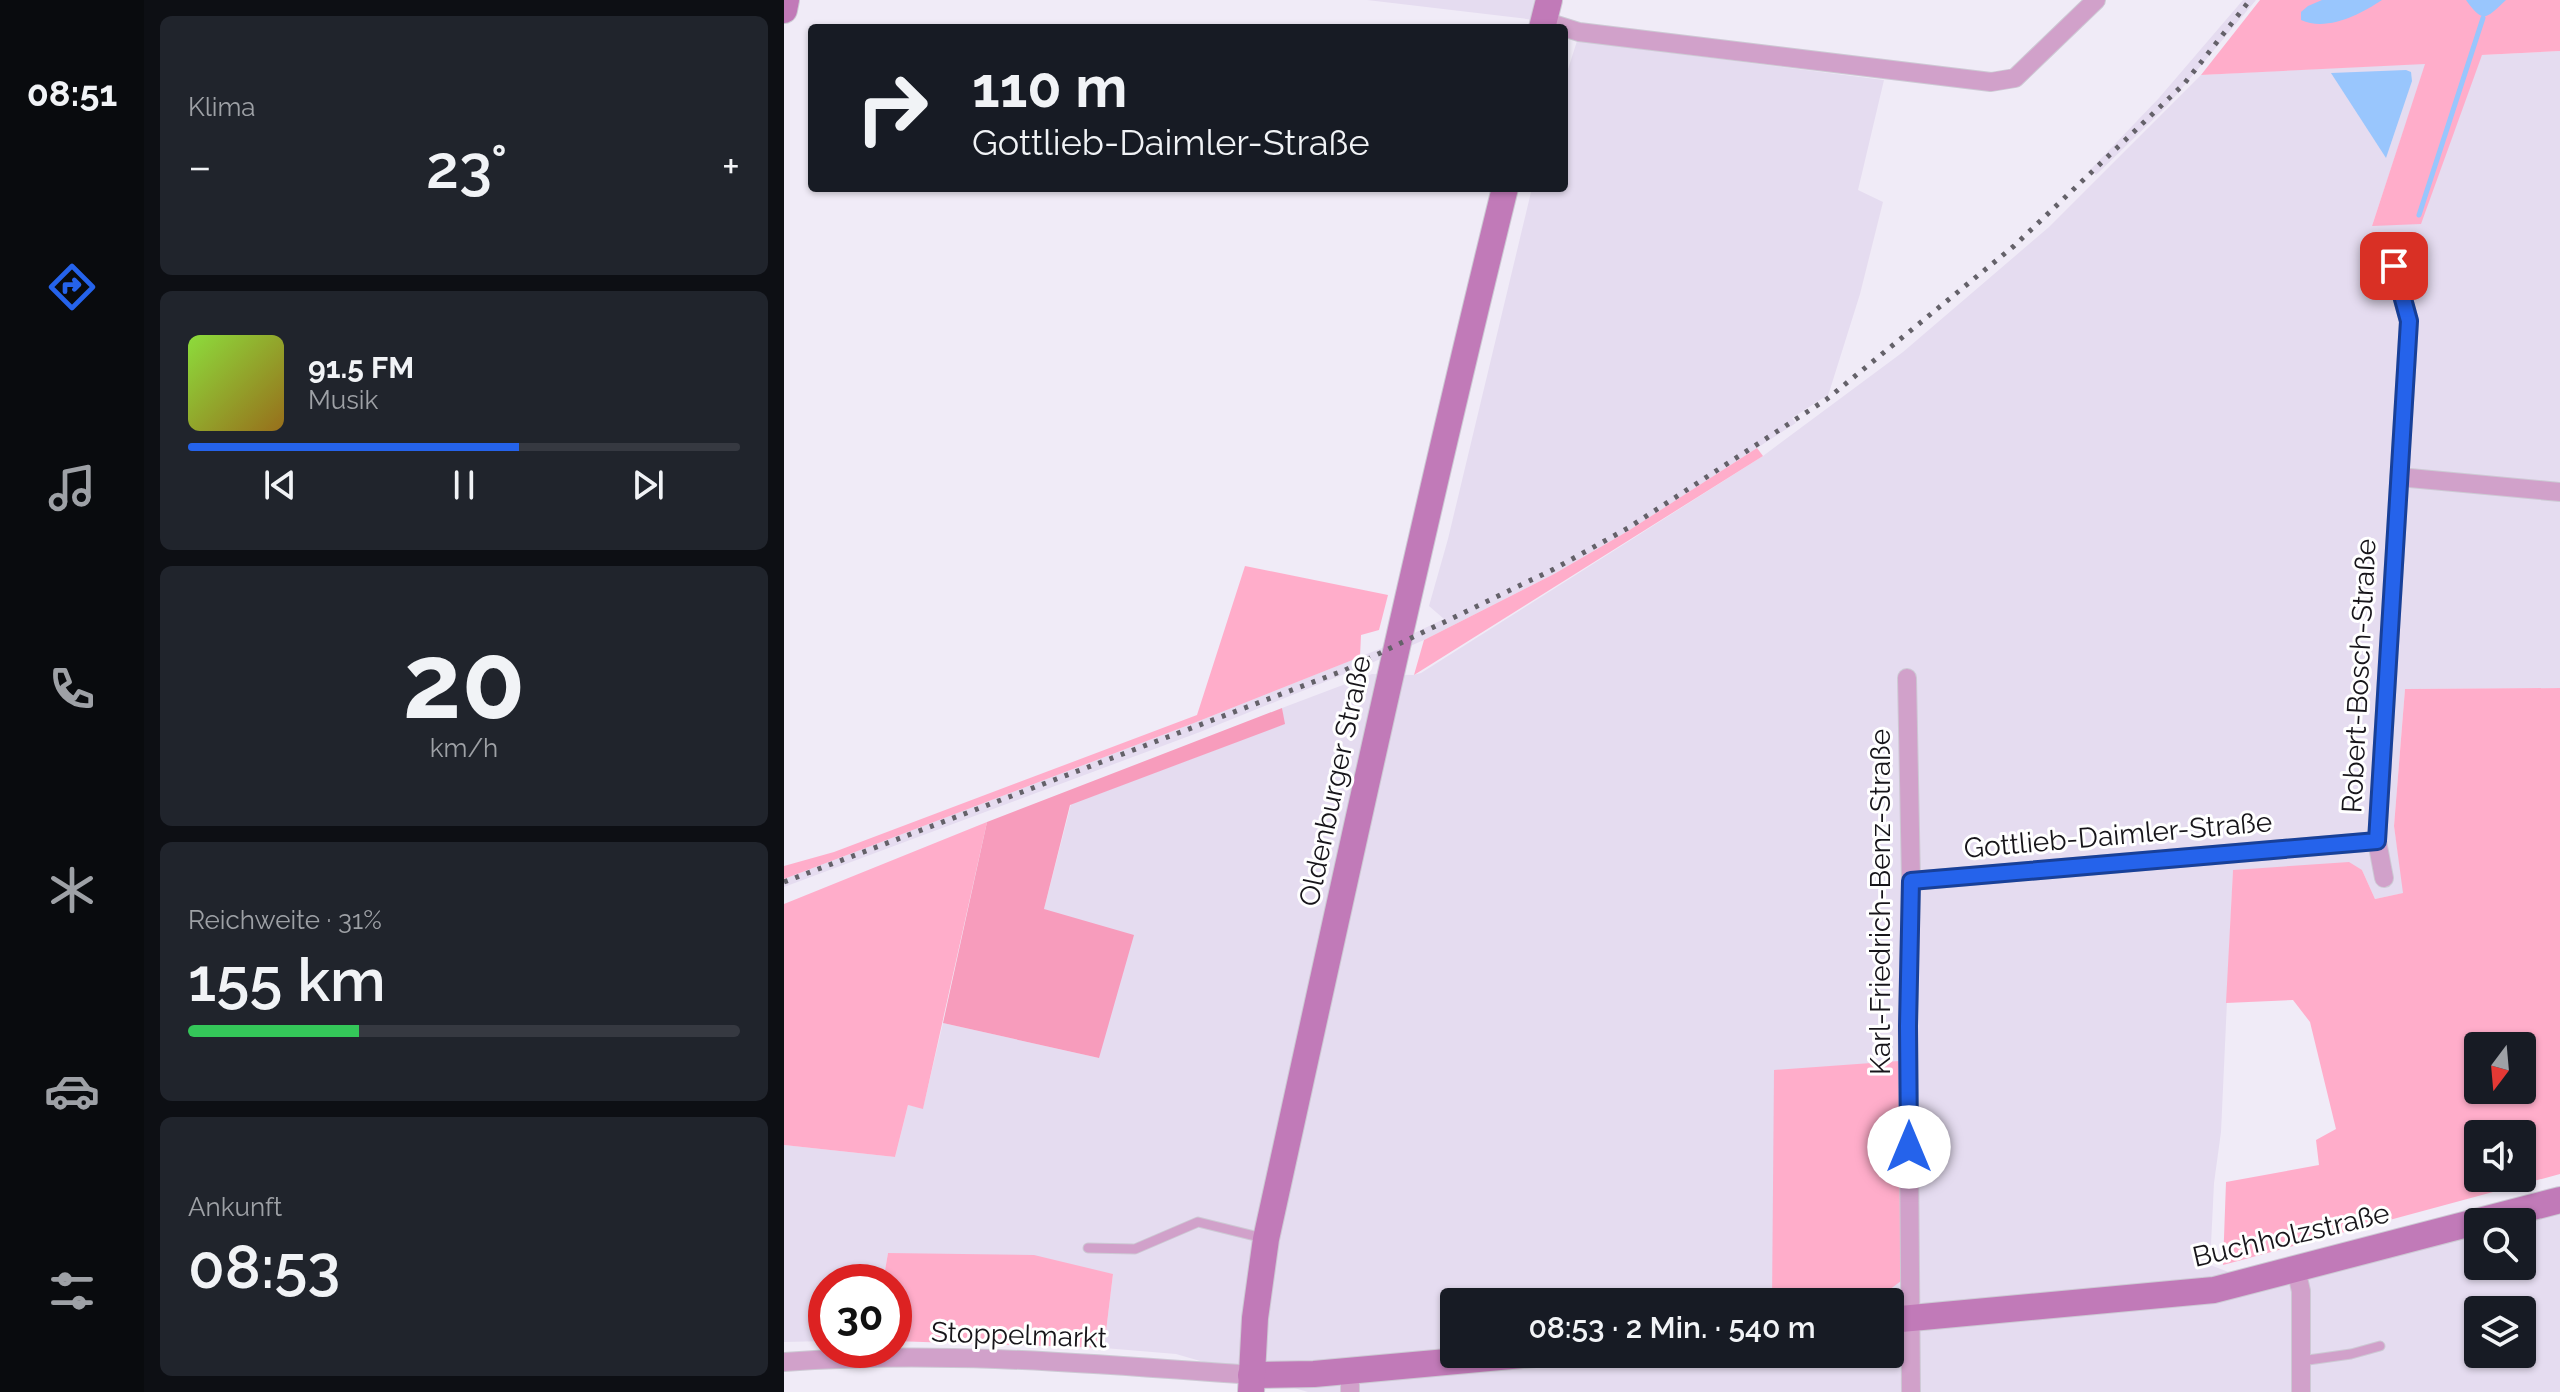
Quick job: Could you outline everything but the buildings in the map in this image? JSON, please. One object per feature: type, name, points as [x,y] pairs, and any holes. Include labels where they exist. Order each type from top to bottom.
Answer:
[{"type":"main road","points":[[784,10],[786,0]]},
{"type":"main road","name":"Oldenburger Straße","points":[[1251,1383],[1255,1318],[1266,1239],[1397,645],[1504,192]]},
{"type":"main road","name":"Buchholzstraße","points":[[1904,1319],[2214,1290],[2560,1200]]},
{"type":"main road","points":[[1251,1383],[1350,1382],[1442,1368]]},
{"type":"street","points":[[1568,27],[1579,32],[1991,82],[2015,78],[2096,0]]},
{"type":"street","name":"Robert-Bosch-Straße","points":[[2384,878],[2377,841],[2409,321],[2394,266]]},
{"type":"street","points":[[2399,477],[2560,492]]},
{"type":"street","name":"Karl-Friedrich-Benz-Straße","points":[[1901,1288],[1911,881],[1907,678]]},
{"type":"street","name":"Gottlieb-Daimler-Straße","points":[[1911,881],[2377,841]]},
{"type":"street","points":[[2296,1269],[2301,1291],[2301,1392]]},
{"type":"street","name":"Karl-Friedrich-Benz-Straße","points":[[1904,1346],[1911,1392]]},
{"type":"street","name":"Stoppelmarkt","points":[[784,1362],[990,1360],[1251,1383]]},
{"type":"lane","points":[[1088,1248],[1135,1249],[1198,1222],[1266,1239]]},
{"type":"lane","points":[[2301,1361],[2351,1354],[2380,1346]]},
{"type":"shaded area","points":[[1367,0],[1549,0],[1544,21]]},
{"type":"shaded area","points":[[2243,0],[2256,0],[2167,106],[2096,175],[2091,169],[2159,98]]},
{"type":"shaded area","points":[[2260,0],[2560,0],[2560,51],[2482,55],[2421,224],[2372,226],[2425,64],[2201,75]]},
{"type":"shaded area","points":[[1577,41],[1884,80],[1858,190],[1883,202],[1860,294],[1827,399],[1823,398],[1792,418],[1796,423],[1628,531],[1554,574],[1424,640],[1200,732],[784,887],[784,879],[1194,723],[1387,646],[1444,619],[1429,606],[1448,539],[1531,192],[1568,192],[1568,69]]},
{"type":"shaded area","points":[[2560,51],[2560,688],[2405,689],[2394,826],[2404,893],[2375,899],[2362,870],[2233,870],[2221,1132],[2214,1183],[2210,1265],[2234,1274],[2464,1214],[2464,1280],[2536,1280],[2536,1208],[2487,1208],[2560,1189],[2560,1392],[1308,1392],[1176,1354],[1104,1348],[1113,1274],[888,1253],[886,1264],[808,1264],[808,1341],[784,1342],[784,1145],[895,1157],[908,1105],[923,1108],[943,1023],[1099,1058],[1044,909],[1071,804],[1284,724],[1282,708],[1372,674],[1421,673],[1763,456],[1903,352],[2049,227],[2201,75],[2426,63],[2372,226],[2482,55]]},
{"type":"shaded area","points":[[1757,448],[1763,456],[1414,675],[1424,640],[1554,574],[1628,531]]},
{"type":"shaded area","points":[[1245,566],[1388,595],[1379,630],[1361,635],[1360,657],[784,879],[784,866],[834,852],[1197,715]]},
{"type":"shaded area","points":[[2560,688],[2560,1174],[2536,1180],[2536,1120],[2464,1120],[2464,1192],[2493,1192],[2223,1265],[2226,1182],[2319,1165],[2316,1140],[2336,1129],[2310,1022],[2293,1000],[2226,1003],[2233,870],[2349,862],[2362,870],[2375,899],[2403,893],[2394,826],[2405,689]]},
{"type":"shaded area","points":[[1282,708],[1285,724],[1070,805],[1044,909],[1134,935],[1099,1058],[943,1023],[987,822]]},
{"type":"shaded area","points":[[987,822],[923,1109],[908,1105],[895,1157],[784,1145],[784,904]]},
{"type":"shaded area","points":[[1899,1061],[1901,1281],[1892,1288],[1772,1288],[1774,1070]]},
{"type":"shaded area","points":[[888,1253],[1034,1255],[1113,1274],[1104,1348],[912,1342],[912,1264],[886,1264]]},
{"type":"water","points":[[2322,0],[2382,0],[2354,16],[2333,23],[2301,20],[2301,12]]},
{"type":"water","points":[[2466,0],[2506,0],[2489,15],[2481,16]]},
{"type":"water","points":[[2411,72],[2412,81],[2386,158],[2331,73]]},
{"type":"waterway","points":[[2419,215],[2483,18]]},
{"type":"railway","points":[[784,882],[1345,670],[1554,569],[1628,528],[1827,399],[2014,246],[2184,84],[2250,0]]},
{"type":"route","points":[[1909,1147],[1911,881],[2377,841],[2409,321],[2394,266]]}]
